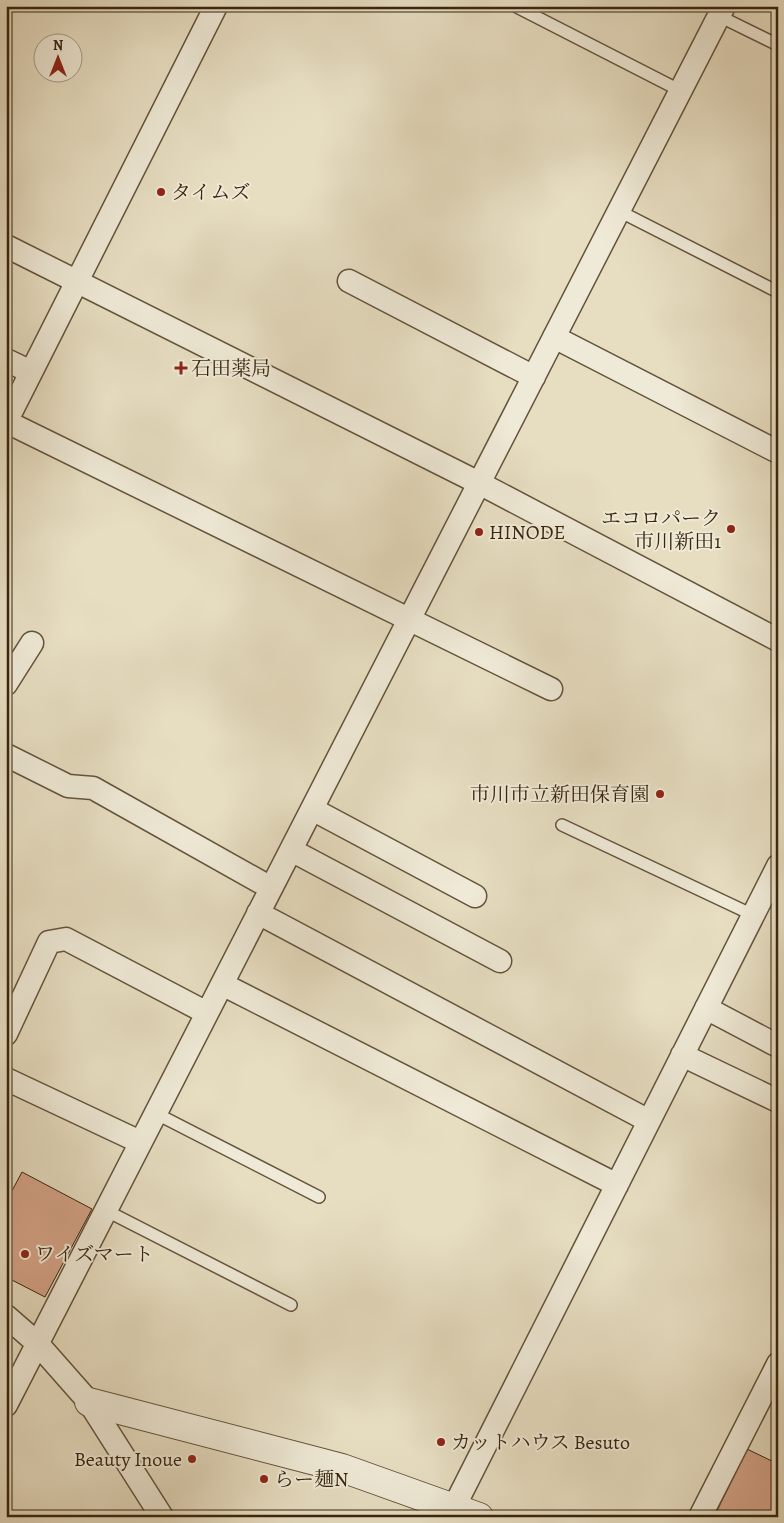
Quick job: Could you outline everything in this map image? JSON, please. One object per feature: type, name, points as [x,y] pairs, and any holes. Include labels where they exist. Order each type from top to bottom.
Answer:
[{"type":"street","points":[[216,6],[6,422],[551,689]]},
{"type":"street","points":[[6,1405],[722,11]]},
{"type":"street","points":[[6,246],[479,483],[778,640]]},
{"type":"street","points":[[349,281],[534,377]]},
{"type":"street","points":[[554,337],[778,452]]},
{"type":"street","points":[[6,360],[32,372]]},
{"type":"street","points":[[6,684],[20,649]]},
{"type":"street","points":[[6,755],[68,786],[93,788],[271,888]]},
{"type":"street","points":[[312,809],[475,896]]},
{"type":"street","points":[[291,850],[500,962]]},
{"type":"street","points":[[89,1402],[342,1468],[461,1514],[617,1185],[778,866]]},
{"type":"street","points":[[258,913],[649,1121]]},
{"type":"street","points":[[6,1034],[49,942],[66,939],[207,1013]]},
{"type":"street","points":[[222,984],[617,1185]]},
{"type":"street","points":[[706,1008],[778,1046]]},
{"type":"street","points":[[682,1055],[778,1101]]},
{"type":"street","points":[[6,1079],[140,1142]]},
{"type":"street","points":[[6,1316],[38,1343],[89,1402],[162,1517]]},
{"type":"street","points":[[700,1517],[778,1364]]},
{"type":"lane","points":[[515,6],[681,91]]},
{"type":"lane","points":[[722,11],[778,45]]},
{"type":"lane","points":[[619,211],[778,292]]},
{"type":"lane","points":[[562,825],[753,915]]},
{"type":"lane","points":[[155,1113],[318,1196]]},
{"type":"lane","points":[[105,1210],[291,1305]]},
{"type":"building","points":[[22,1172],[92,1209],[45,1297],[6,1277],[6,1202]]},
{"type":"building","points":[[747,1449],[778,1464],[778,1503],[771,1517],[714,1517]]},
{"type":"place","name":"タイムズ","points":[[161,192]]},
{"type":"place","name":"石田薬局","points":[[181,368]]},
{"type":"place","name":"エコロパーク 市川新田1","points":[[731,529]]},
{"type":"place","name":"HINODE","points":[[479,532]]},
{"type":"place","name":"市川市立新田保育園","points":[[660,794]]},
{"type":"place","name":"ワイズマート","points":[[25,1254]]},
{"type":"place","name":"カットハウス Besuto","points":[[441,1442]]},
{"type":"place","name":"Beauty Inoue","points":[[192,1459]]},
{"type":"place","name":"らー麺N","points":[[264,1479]]}]
